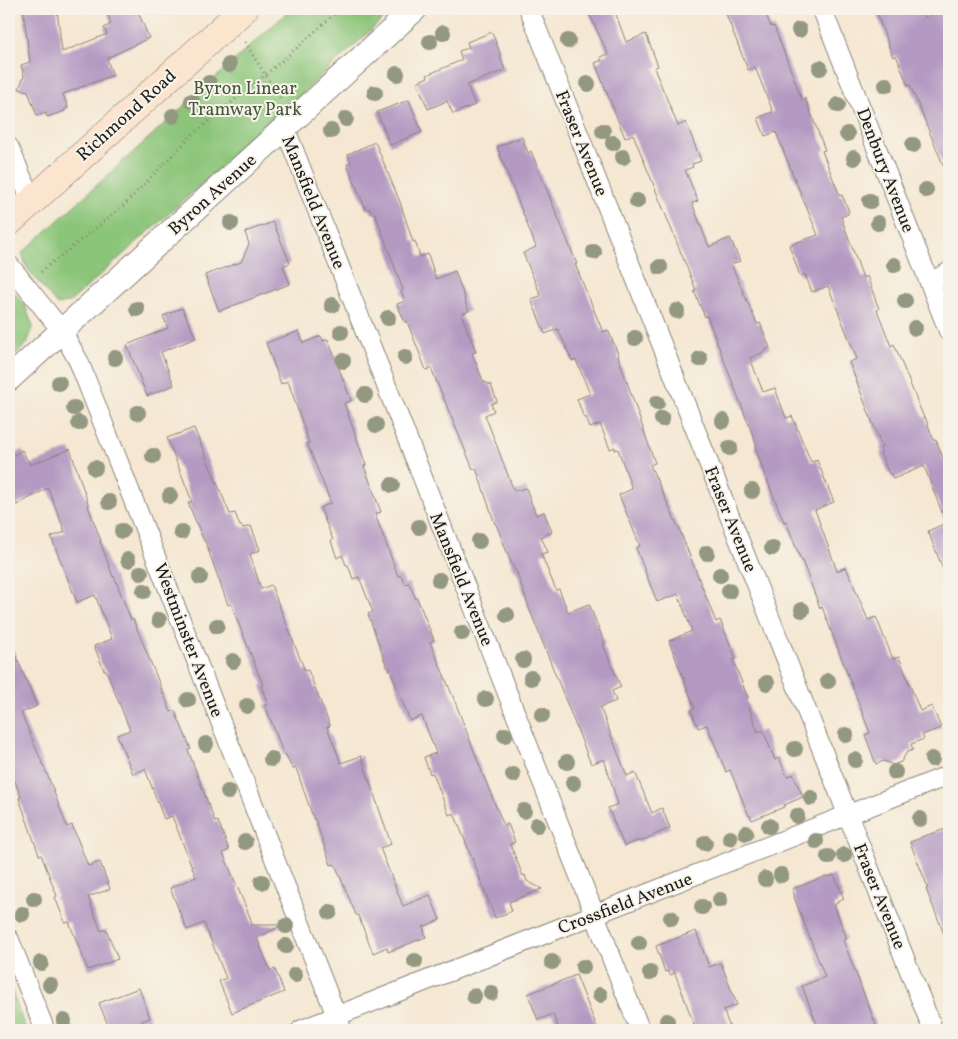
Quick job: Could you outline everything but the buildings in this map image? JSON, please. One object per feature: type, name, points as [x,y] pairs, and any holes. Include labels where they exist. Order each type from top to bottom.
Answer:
[{"type":"main road","name":"Richmond Road","points":[[9,222],[239,12]]},
{"type":"street","name":"Byron Avenue","points":[[9,379],[414,9]]},
{"type":"street","name":"Fraser Avenue","points":[[529,9],[933,1030]]},
{"type":"street","name":"Denbury Avenue","points":[[822,9],[949,332]]},
{"type":"street","name":"Mansfield Avenue","points":[[289,124],[640,1030]]},
{"type":"street","points":[[9,147],[32,202]]},
{"type":"street","name":"Westminster Avenue","points":[[9,265],[62,331],[79,362],[339,1023]]},
{"type":"street","points":[[930,283],[949,272]]},
{"type":"street","name":"Crossfield Avenue","points":[[301,1030],[339,1023],[595,915],[949,775]]},
{"type":"street","points":[[9,939],[45,1030]]},
{"type":"path","points":[[26,286],[36,275],[124,206],[191,136],[265,75],[340,9]]},
{"type":"path","points":[[239,12],[265,75],[289,124]]},
{"type":"green space","name":"Byron Linear Tramway Park","points":[[291,9],[394,9],[70,302],[57,305],[27,268],[22,253]]},
{"type":"green space","points":[[9,287],[25,305],[33,327],[27,344],[9,360]]},
{"type":"green space","points":[[9,984],[26,1030],[9,1030]]}]
